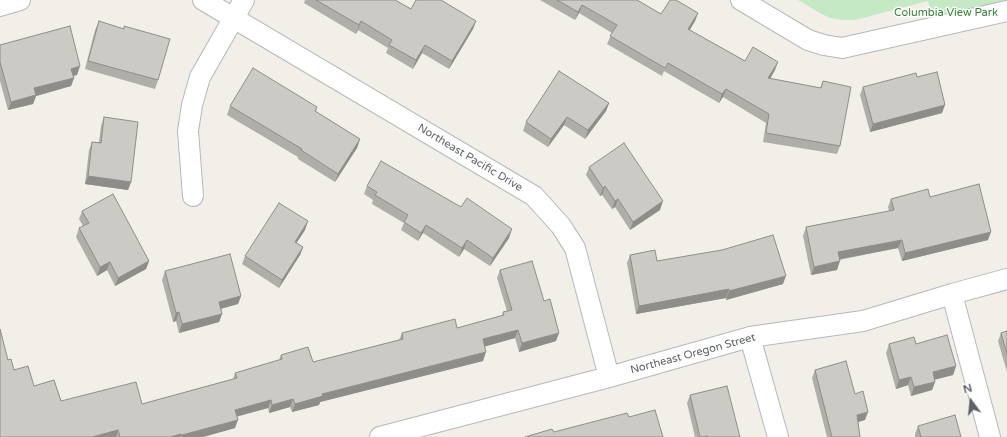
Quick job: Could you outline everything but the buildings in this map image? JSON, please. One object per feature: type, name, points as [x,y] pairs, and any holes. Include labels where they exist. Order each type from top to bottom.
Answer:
[{"type":"street","points":[[0,6],[20,0]]},
{"type":"street","name":"Northeast Pacific Drive","points":[[203,0],[534,196],[561,226],[575,248],[609,377]]},
{"type":"street","points":[[193,196],[188,131],[192,106],[200,76],[244,0]]},
{"type":"street","points":[[741,0],[808,40],[824,45],[842,48],[1007,11]]},
{"type":"street","name":"Northeast Oregon Street","points":[[380,437],[609,377],[750,337],[863,321],[1007,279]]},
{"type":"street","points":[[952,294],[990,437]]},
{"type":"street","points":[[750,337],[778,437]]},
{"type":"green space","name":"Columbia View Park","points":[[798,0],[1007,0],[1007,10],[936,29],[928,1],[855,20],[842,20],[830,18]]}]
